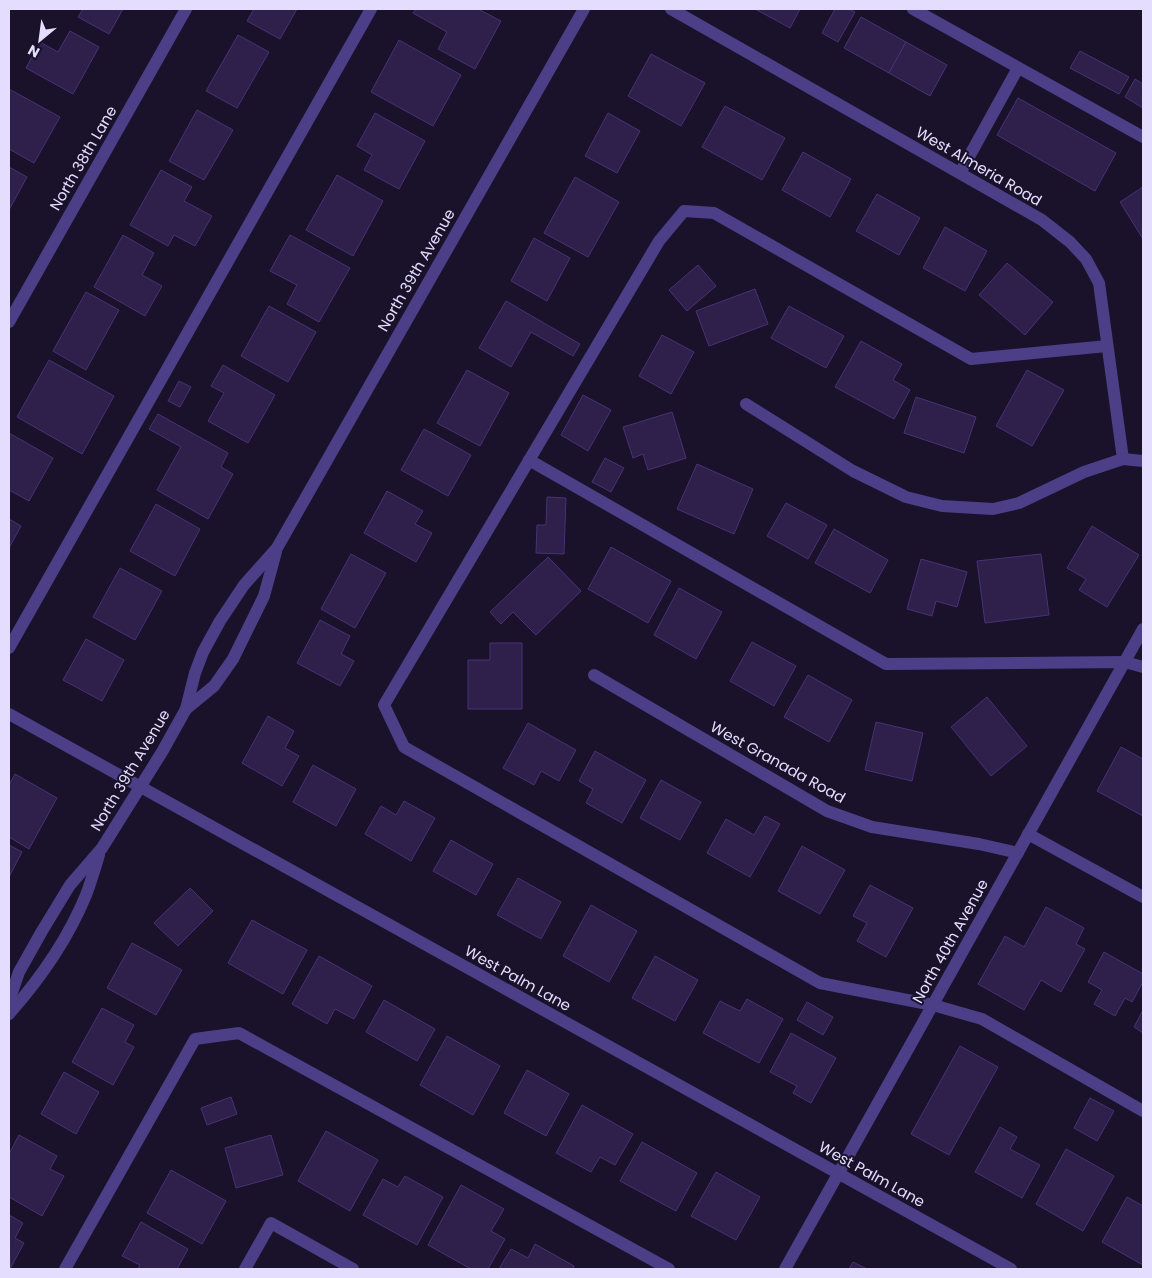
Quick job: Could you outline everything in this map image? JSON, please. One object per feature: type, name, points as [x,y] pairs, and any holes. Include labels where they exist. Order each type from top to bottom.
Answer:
[{"type":"street","name":"North 38th Lane","points":[[9,322],[186,9]]},
{"type":"street","points":[[9,648],[372,9]]},
{"type":"street","name":"North 39th Avenue","points":[[9,1001],[19,972],[42,931],[70,886],[102,848],[162,752],[186,709],[195,672],[203,652],[220,621],[244,584],[277,548],[584,9]]},
{"type":"street","name":"West Almeria Road","points":[[671,9],[1042,220],[1070,242],[1086,259],[1099,283],[1123,459]]},
{"type":"street","points":[[913,9],[1143,137]]},
{"type":"street","points":[[960,173],[1018,68]]},
{"type":"street","points":[[1107,346],[971,359],[714,214],[684,211],[659,241],[384,705],[404,746],[820,983],[933,1005],[982,1020],[1143,1111]]},
{"type":"street","points":[[746,404],[854,470],[906,497],[942,506],[993,508],[1019,503],[1084,472],[1123,459],[1143,461]]},
{"type":"street","points":[[529,460],[886,664],[1125,662],[1143,667]]},
{"type":"street","name":"North 39th Avenue","points":[[186,709],[214,686],[233,659],[264,596],[277,548]]},
{"type":"street","name":"North 40th Avenue","points":[[785,1269],[1143,629]]},
{"type":"street","name":"West Granada Road","points":[[594,675],[827,811],[872,827],[980,844],[1018,853]]},
{"type":"street","name":"West Palm Lane","points":[[9,714],[1011,1269]]},
{"type":"street","points":[[1028,834],[1143,897]]},
{"type":"street","name":"North 39th Avenue","points":[[9,1014],[34,985],[61,944],[86,896],[102,848]]},
{"type":"street","points":[[65,1269],[195,1039],[239,1032],[669,1269]]},
{"type":"street","points":[[246,1269],[271,1223],[353,1269]]},
{"type":"building","points":[[83,9],[123,9],[109,34],[78,17]]},
{"type":"building","points":[[254,9],[297,9],[280,39],[247,21]]},
{"type":"building","points":[[416,9],[478,9],[501,21],[475,69],[438,49],[447,32],[413,13]]},
{"type":"building","points":[[755,9],[800,9],[790,28]]},
{"type":"building","points":[[835,9],[848,9],[855,12],[838,42],[822,33]]},
{"type":"building","points":[[861,17],[906,42],[889,73],[844,48]]},
{"type":"building","points":[[70,31],[99,47],[73,94],[26,68],[40,42],[58,52]]},
{"type":"building","points":[[238,35],[269,52],[237,108],[206,91]]},
{"type":"building","points":[[399,40],[461,75],[433,126],[371,92]]},
{"type":"building","points":[[906,42],[947,65],[930,96],[889,73]]},
{"type":"building","points":[[1080,51],[1129,77],[1119,94],[1070,68]]},
{"type":"building","points":[[651,54],[705,83],[681,126],[628,96]]},
{"type":"building","points":[[1135,79],[1143,84],[1143,108],[1125,97]]},
{"type":"building","points":[[9,89],[60,117],[34,163],[9,149]]},
{"type":"building","points":[[1018,98],[1116,153],[1095,191],[997,135]]},
{"type":"building","points":[[725,106],[785,138],[762,180],[702,147]]},
{"type":"building","points":[[197,110],[233,130],[204,180],[169,161]]},
{"type":"building","points":[[375,113],[425,141],[399,189],[364,170],[372,155],[357,146]]},
{"type":"building","points":[[608,113],[640,131],[617,173],[585,156]]},
{"type":"building","points":[[803,152],[851,179],[830,217],[782,190]]},
{"type":"building","points":[[9,167],[27,177],[9,210]]},
{"type":"building","points":[[161,170],[192,187],[184,201],[212,216],[195,246],[174,235],[168,246],[130,225]]},
{"type":"building","points":[[337,175],[383,201],[353,256],[306,230]]},
{"type":"building","points":[[575,177],[619,202],[588,257],[544,233]]},
{"type":"building","points":[[1143,187],[1143,239],[1120,202]]},
{"type":"building","points":[[877,194],[920,218],[899,255],[856,231]]},
{"type":"building","points":[[945,227],[987,251],[965,291],[923,268]]},
{"type":"building","points":[[123,235],[154,253],[142,275],[162,286],[145,316],[94,287]]},
{"type":"building","points":[[290,235],[350,268],[319,322],[287,304],[297,285],[270,271]]},
{"type":"building","points":[[534,238],[570,258],[547,301],[511,281]]},
{"type":"building","points":[[1007,263],[1053,302],[1025,335],[979,295]]},
{"type":"building","points":[[698,265],[716,286],[687,311],[669,290]]},
{"type":"building","points":[[755,289],[768,324],[709,346],[696,311]]},
{"type":"building","points":[[86,292],[119,310],[86,370],[53,351]]},
{"type":"building","points":[[506,301],[580,344],[573,356],[531,332],[511,367],[479,348]]},
{"type":"building","points":[[269,306],[316,332],[288,382],[241,356]]},
{"type":"building","points":[[789,306],[844,336],[826,368],[771,338]]},
{"type":"building","points":[[662,335],[694,352],[671,394],[639,376]]},
{"type":"building","points":[[861,341],[902,364],[893,380],[910,390],[894,419],[835,387]]},
{"type":"building","points":[[49,360],[114,396],[82,454],[17,417]]},
{"type":"building","points":[[223,365],[275,395],[248,443],[208,421],[224,393],[211,386]]},
{"type":"building","points":[[467,370],[509,393],[480,446],[437,423]]},
{"type":"building","points":[[1027,370],[1064,390],[1032,446],[996,426]]},
{"type":"building","points":[[179,381],[191,387],[180,407],[168,401]]},
{"type":"building","points":[[583,395],[611,410],[588,451],[561,435]]},
{"type":"building","points":[[916,397],[976,417],[964,453],[904,433]]},
{"type":"building","points":[[672,412],[686,458],[648,470],[643,454],[633,458],[623,427]]},
{"type":"building","points":[[158,414],[228,453],[221,467],[233,474],[208,519],[157,490],[181,447],[149,429]]},
{"type":"building","points":[[424,429],[471,455],[448,496],[401,470]]},
{"type":"building","points":[[9,433],[53,458],[29,501],[9,490]]},
{"type":"building","points":[[605,458],[624,468],[611,492],[592,482]]},
{"type":"building","points":[[697,464],[753,489],[734,534],[677,509]]},
{"type":"building","points":[[387,491],[423,511],[415,524],[432,533],[416,562],[364,533]]},
{"type":"building","points":[[547,497],[566,498],[564,554],[536,553],[537,525],[546,525]]},
{"type":"building","points":[[786,503],[827,525],[808,559],[767,536]]},
{"type":"building","points":[[156,504],[200,529],[175,576],[130,551]]},
{"type":"building","points":[[9,519],[21,526],[9,548]]},
{"type":"building","points":[[1092,526],[1139,555],[1107,607],[1079,590],[1086,579],[1067,568]]},
{"type":"building","points":[[834,529],[888,560],[870,593],[815,563]]},
{"type":"building","points":[[611,547],[671,581],[648,623],[588,589]]},
{"type":"building","points":[[351,554],[386,573],[355,628],[321,609]]},
{"type":"building","points":[[1041,554],[1049,615],[985,623],[977,561]]},
{"type":"building","points":[[548,557],[581,591],[536,635],[513,612],[501,624],[490,612]]},
{"type":"building","points":[[921,559],[967,572],[957,607],[936,601],[932,616],[907,609]]},
{"type":"building","points":[[120,568],[162,591],[135,640],[93,617]]},
{"type":"building","points":[[679,588],[722,612],[696,659],[654,635]]},
{"type":"building","points":[[320,620],[350,636],[341,654],[354,661],[340,686],[297,663]]},
{"type":"building","points":[[86,639],[124,660],[102,701],[63,680]]},
{"type":"building","points":[[752,642],[796,666],[774,706],[730,681]]},
{"type":"building","points":[[490,643],[522,643],[522,709],[468,709],[468,660],[490,660]]},
{"type":"building","points":[[808,675],[852,700],[829,742],[784,717]]},
{"type":"building","points":[[987,697],[1027,746],[991,776],[951,727]]},
{"type":"building","points":[[268,716],[294,731],[285,748],[299,756],[282,786],[242,763]]},
{"type":"building","points":[[876,722],[923,733],[912,781],[865,770]]},
{"type":"building","points":[[528,723],[576,750],[559,781],[541,771],[534,785],[503,768]]},
{"type":"building","points":[[1121,747],[1143,759],[1143,816],[1097,791]]},
{"type":"building","points":[[595,751],[646,780],[622,823],[586,803],[593,789],[579,781]]},
{"type":"building","points":[[313,765],[356,789],[336,826],[293,802]]},
{"type":"building","points":[[15,774],[57,798],[29,849],[9,837],[9,785]]},
{"type":"building","points":[[661,780],[701,802],[680,840],[640,818]]},
{"type":"building","points":[[404,801],[435,818],[411,861],[365,834],[381,806],[396,815]]},
{"type":"building","points":[[765,816],[780,824],[750,877],[707,853],[726,819],[754,835]]},
{"type":"building","points":[[451,840],[493,864],[476,895],[433,871]]},
{"type":"building","points":[[9,845],[22,852],[9,877]]},
{"type":"building","points":[[802,846],[845,870],[820,914],[778,891]]},
{"type":"building","points":[[518,878],[561,902],[541,939],[497,915]]},
{"type":"building","points":[[870,885],[913,908],[886,957],[857,941],[867,923],[853,916]]},
{"type":"building","points":[[190,888],[213,911],[178,946],[154,923]]},
{"type":"building","points":[[591,905],[637,931],[609,982],[563,956]]},
{"type":"building","points":[[1046,907],[1084,928],[1076,944],[1085,949],[1061,992],[1041,980],[1024,1010],[978,984],[1005,936],[1024,947]]},
{"type":"building","points":[[252,920],[307,950],[283,994],[228,963]]},
{"type":"building","points":[[132,943],[182,970],[156,1015],[107,988]]},
{"type":"building","points":[[1104,952],[1143,974],[1143,982],[1132,1002],[1125,998],[1115,1016],[1094,1004],[1102,990],[1088,982]]},
{"type":"building","points":[[319,956],[372,986],[354,1019],[335,1009],[327,1024],[292,1004]]},
{"type":"building","points":[[655,956],[698,980],[675,1021],[632,998]]},
{"type":"building","points":[[747,999],[783,1019],[759,1063],[703,1033],[720,1001],[740,1011]]},
{"type":"building","points":[[384,1000],[435,1029],[417,1061],[366,1032]]},
{"type":"building","points":[[807,1002],[833,1017],[823,1035],[797,1020]]},
{"type":"building","points":[[102,1008],[134,1025],[125,1042],[134,1047],[113,1085],[72,1062]]},
{"type":"building","points":[[1143,1010],[1143,1033],[1134,1027]]},
{"type":"building","points":[[791,1033],[836,1058],[811,1103],[793,1093],[797,1086],[770,1072]]},
{"type":"building","points":[[447,1036],[500,1066],[473,1115],[420,1085]]},
{"type":"building","points":[[960,1046],[998,1067],[949,1155],[911,1134]]},
{"type":"building","points":[[527,1070],[569,1094],[546,1136],[504,1113]]},
{"type":"building","points":[[64,1072],[99,1092],[76,1134],[41,1114]]},
{"type":"building","points":[[231,1097],[237,1114],[207,1125],[201,1108]]},
{"type":"building","points":[[1090,1098],[1114,1111],[1097,1141],[1074,1128]]},
{"type":"building","points":[[582,1105],[633,1134],[615,1165],[600,1157],[591,1172],[556,1153]]},
{"type":"building","points":[[1000,1127],[1017,1137],[1010,1149],[1040,1165],[1022,1198],[975,1172]]},
{"type":"building","points":[[326,1131],[378,1160],[350,1211],[298,1181]]},
{"type":"building","points":[[19,1135],[57,1156],[50,1169],[64,1176],[42,1216],[9,1197],[9,1154]]},
{"type":"building","points":[[271,1135],[283,1175],[236,1188],[225,1148]]},
{"type":"building","points":[[642,1142],[697,1173],[676,1211],[620,1181]]},
{"type":"building","points":[[1066,1149],[1114,1176],[1083,1231],[1036,1204]]},
{"type":"building","points":[[171,1170],[226,1201],[202,1244],[147,1213]]},
{"type":"building","points":[[716,1172],[760,1197],[736,1240],[691,1216]]},
{"type":"building","points":[[405,1176],[443,1197],[417,1245],[363,1215],[383,1179],[398,1187]]},
{"type":"building","points":[[461,1185],[504,1209],[491,1231],[505,1239],[488,1269],[471,1269],[428,1245]]},
{"type":"building","points":[[1127,1197],[1143,1206],[1143,1265],[1102,1242]]},
{"type":"building","points":[[9,1215],[23,1223],[15,1238],[24,1243],[10,1269]]},
{"type":"building","points":[[141,1222],[188,1249],[177,1269],[138,1269],[140,1265],[122,1256]]},
{"type":"building","points":[[535,1244],[574,1266],[573,1269],[499,1269],[511,1249],[528,1258]]},
{"type":"building","points":[[853,1262],[867,1269],[849,1269]]}]
